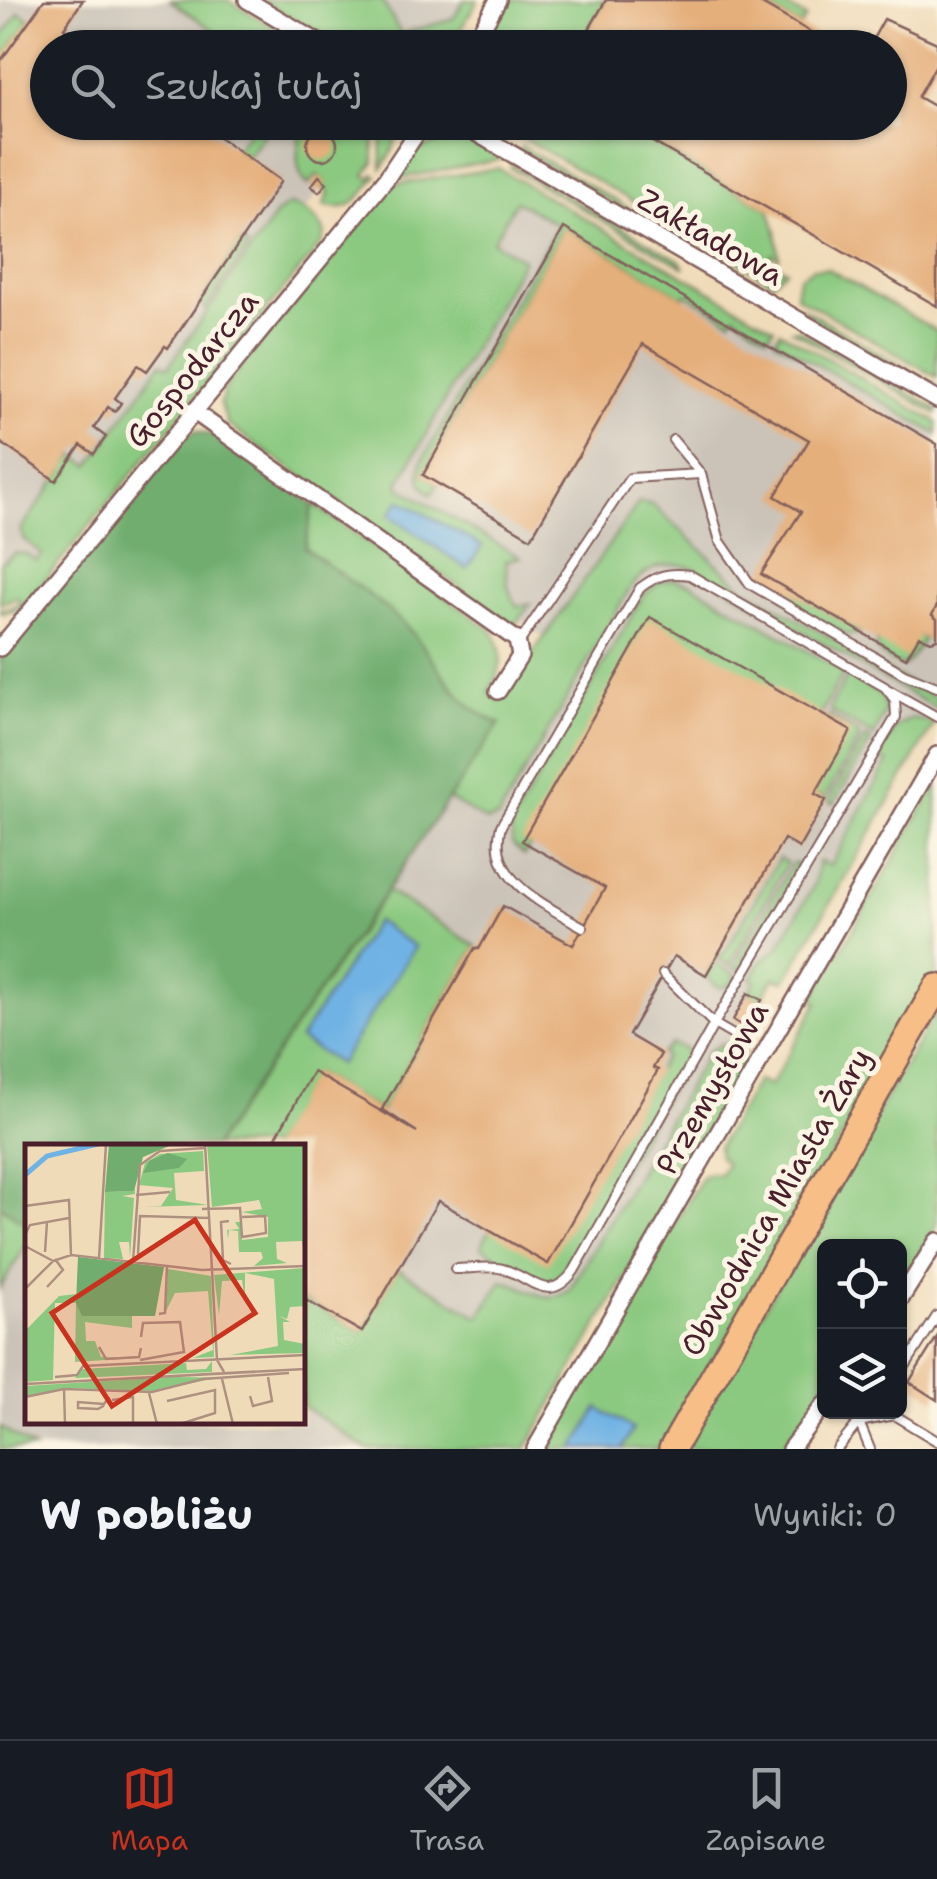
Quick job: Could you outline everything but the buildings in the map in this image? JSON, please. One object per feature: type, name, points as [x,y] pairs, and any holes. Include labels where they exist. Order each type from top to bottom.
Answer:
[{"type":"main road","name":"Obwodnica Miasta Żary","points":[[672,1449],[937,987]]},
{"type":"street","points":[[247,0],[298,30]]},
{"type":"street","points":[[481,30],[498,0]]},
{"type":"street","name":"Gospodarcza","points":[[0,648],[6,630],[386,178],[412,140]]},
{"type":"street","name":"Zakładowa","points":[[488,140],[937,400]]},
{"type":"street","points":[[193,411],[519,643],[520,656],[498,691]]},
{"type":"street","name":"Przemysłowa","points":[[535,1449],[937,754]]},
{"type":"street","points":[[907,1289],[937,1241]]},
{"type":"street","points":[[790,1449],[817,1413]]},
{"type":"lane","points":[[673,440],[700,474],[720,540],[750,584],[904,674],[937,687]]},
{"type":"lane","points":[[519,643],[630,478],[700,474]]},
{"type":"lane","points":[[583,927],[529,895],[512,880],[499,860],[496,842],[501,826],[640,588],[655,576],[690,575],[937,716]]},
{"type":"lane","points":[[455,1269],[502,1268],[536,1286],[554,1288],[565,1283],[896,718],[895,700],[885,687]]},
{"type":"lane","points":[[664,974],[714,1024],[738,1038]]},
{"type":"lane","points":[[907,1363],[937,1316]]},
{"type":"lane","points":[[854,1419],[859,1422],[870,1449]]},
{"type":"lane","points":[[837,1449],[859,1422],[872,1419]]},
{"type":"lane","points":[[902,1419],[937,1440]]},
{"type":"shaded area","points":[[0,0],[197,0],[249,30],[30,30],[30,140],[353,140],[333,205],[325,198],[329,193],[322,188],[15,591],[0,597]]},
{"type":"shaded area","points":[[292,0],[473,0],[458,27],[447,30],[348,30]]},
{"type":"shaded area","points":[[497,174],[937,427],[937,719],[785,981],[774,978],[729,1055],[737,1064],[517,1449],[305,1335],[305,1144],[215,1144],[553,644],[380,519]]},
{"type":"shaded area","points":[[25,1247],[25,1424],[305,1424],[305,1407],[367,1449],[34,1449],[0,1427],[0,1288]]},
{"type":"green space","points":[[170,0],[227,0],[279,30],[213,30]]},
{"type":"green space","points":[[261,0],[382,0],[399,30],[313,30]]},
{"type":"green space","points":[[464,0],[478,0],[461,30],[415,30],[453,19]]},
{"type":"green space","points":[[507,0],[606,0],[588,30],[490,30]]},
{"type":"green space","points":[[755,0],[775,0],[806,18],[801,26]]},
{"type":"green space","points":[[19,12],[30,20],[0,62],[0,40]]},
{"type":"green space","points":[[243,140],[260,140],[247,157],[236,149]]},
{"type":"green space","points":[[299,140],[374,140],[374,162],[365,175],[370,179],[374,174],[377,176],[349,205],[324,205],[329,193],[323,188],[326,182],[317,175],[308,185],[299,171]]},
{"type":"green space","points":[[381,140],[395,140],[392,152],[382,168]]},
{"type":"green space","points":[[444,140],[471,142],[503,159],[396,179],[417,150]]},
{"type":"green space","points":[[526,140],[648,140],[769,209],[779,258],[772,254],[769,260],[786,270],[772,282]]},
{"type":"green space","points":[[522,146],[761,285],[752,284],[520,150]]},
{"type":"green space","points":[[511,164],[679,260],[685,268],[511,168]]},
{"type":"green space","points":[[498,168],[774,328],[768,336],[735,315],[731,320],[686,294],[683,297],[564,228],[423,474],[438,484],[432,494],[420,480],[422,461],[558,225],[516,201],[493,242],[523,259],[399,483],[401,488],[520,557],[506,561],[508,587],[517,606],[530,604],[517,623],[510,623],[228,425],[220,404],[226,386],[391,185]]},
{"type":"green space","points":[[288,205],[315,219],[325,234],[322,243],[26,603],[15,611],[0,613],[0,609],[21,601],[17,597],[0,604],[0,563],[15,553],[36,561],[42,554],[24,539],[21,529],[74,455],[90,465],[161,363],[168,367],[277,213]]},
{"type":"green space","points":[[240,241],[248,246],[205,309],[200,305]]},
{"type":"green space","points":[[813,268],[828,269],[937,331],[937,377],[796,296],[799,277]]},
{"type":"green space","points":[[799,306],[937,386],[937,391],[812,319]]},
{"type":"green space","points":[[798,329],[937,409],[937,414],[792,330]]},
{"type":"green space","points":[[780,331],[937,422],[937,434],[775,340]]},
{"type":"green space","points":[[196,431],[215,435],[313,504],[305,548],[393,614],[416,637],[458,693],[484,716],[500,723],[215,1144],[25,1144],[25,1223],[0,1206],[0,660],[185,435]]},
{"type":"green space","points":[[639,502],[652,504],[742,587],[937,699],[937,709],[693,568],[665,565],[649,571],[629,590],[498,818],[487,821],[449,799],[499,723],[457,693],[415,637],[392,614],[305,548],[313,504],[493,631],[501,662],[489,692],[500,700]]},
{"type":"green space","points":[[673,579],[691,584],[844,672],[820,715],[530,845],[524,855],[512,844],[512,823],[643,596],[658,583]]},
{"type":"green space","points":[[783,586],[859,633],[847,635],[797,608],[782,595]]},
{"type":"green space","points":[[919,636],[924,639],[905,666],[886,658],[877,646],[877,641]]},
{"type":"green space","points":[[848,675],[882,696],[885,711],[874,736],[831,712]]},
{"type":"green space","points":[[829,716],[858,733],[859,739],[824,799],[813,793],[825,718]]},
{"type":"green space","points":[[912,718],[934,724],[785,981],[774,978],[761,1000],[748,993],[761,961],[778,948],[814,885],[819,861],[830,866],[888,762],[879,756],[896,727]]},
{"type":"green space","points":[[865,737],[871,741],[834,804],[828,801]]},
{"type":"green space","points":[[937,784],[937,973],[663,1449],[543,1449],[702,1177],[720,1174],[726,1163],[719,1157],[718,1147],[757,1081],[770,1086],[818,1002],[813,998]]},
{"type":"green space","points":[[779,858],[787,863],[729,965],[716,957],[719,953],[723,955]]},
{"type":"green space","points":[[793,863],[800,865],[739,970],[733,967]]},
{"type":"green space","points":[[387,891],[476,946],[381,1111],[314,1073],[273,1144],[215,1144]]},
{"type":"green space","points":[[714,962],[736,975],[730,985],[720,988],[706,975]]},
{"type":"green space","points":[[937,1009],[937,1226],[907,1274],[907,1239],[817,1239],[817,1401],[781,1449],[683,1449]]},
{"type":"green space","points":[[723,1043],[731,1044],[743,1051],[746,1071],[726,1104],[716,1101],[713,1105],[721,1113],[526,1449],[367,1449],[305,1407],[305,1300],[362,1332],[398,1269],[479,1317],[502,1281],[543,1296],[569,1291],[708,1052]]},
{"type":"green space","points":[[671,1044],[685,1049],[687,1059],[559,1278],[540,1281],[481,1247],[493,1223],[550,1255],[665,1056],[661,1054]]},
{"type":"green space","points":[[0,1206],[25,1222],[25,1247],[0,1288]]},
{"type":"green space","points":[[0,1427],[34,1449],[0,1449]]},
{"type":"water","points":[[400,500],[482,546],[467,569],[390,515]]},
{"type":"water","points":[[376,921],[415,947],[339,1064],[300,1039]]},
{"type":"water","points":[[598,1408],[633,1429],[622,1449],[574,1449]]}]
